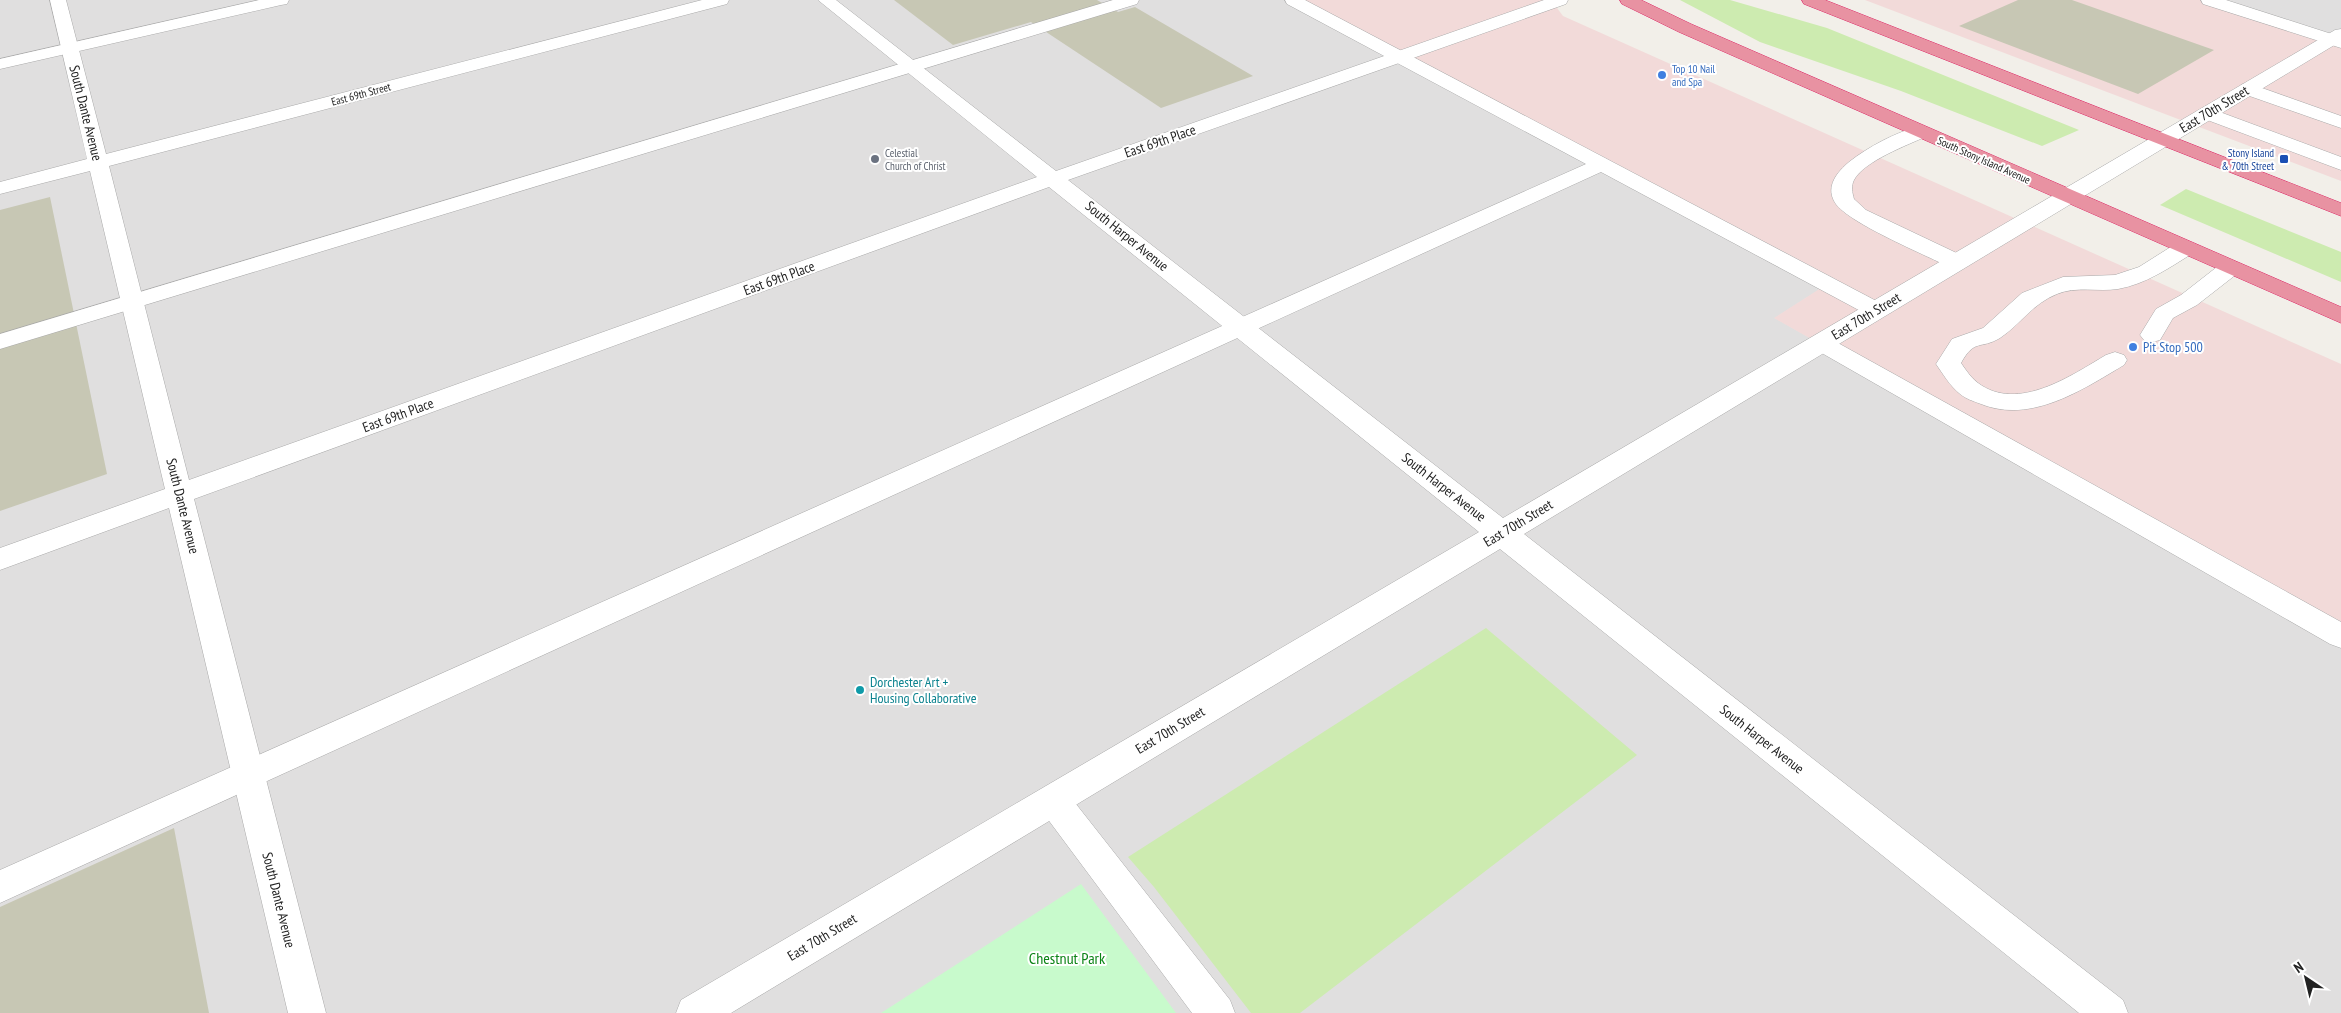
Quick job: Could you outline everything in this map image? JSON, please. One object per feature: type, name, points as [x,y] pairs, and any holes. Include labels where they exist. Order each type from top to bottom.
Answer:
[{"type":"highway","name":"South Stony Island Avenue","points":[[1628,0],[1685,28],[2341,316]]},
{"type":"highway","points":[[1810,0],[2341,210]]},
{"type":"street","name":"South Dante Avenue","points":[[58,0],[307,1013]]},
{"type":"street","points":[[0,64],[281,0]]},
{"type":"street","name":"East 69th Street","points":[[0,188],[722,0]]},
{"type":"street","name":"South Harper Avenue","points":[[826,0],[1054,178],[2109,1013]]},
{"type":"street","points":[[0,342],[1130,0]]},
{"type":"street","points":[[1293,0],[1876,310]]},
{"type":"street","name":"East 69th Place","points":[[0,559],[1054,178],[1560,0]]},
{"type":"street","points":[[2209,0],[2338,39]]},
{"type":"street","name":"East 70th Street","points":[[695,1013],[2162,140],[2209,114],[2248,89],[2338,39]]},
{"type":"street","points":[[2248,89],[2341,122]]},
{"type":"street","points":[[2209,114],[2341,164]]},
{"type":"street","points":[[1920,132],[1854,167],[1844,179],[1842,190],[1844,201],[1859,214],[1957,262]]},
{"type":"street","points":[[0,887],[1602,164]]},
{"type":"street","points":[[2115,360],[2061,391],[2035,400],[2003,402],[1972,392],[1948,364],[1960,344],[1991,333],[2030,298],[2038,294],[2063,284],[2117,282],[2147,272],[2185,248]]},
{"type":"street","points":[[2152,335],[2164,314],[2189,300],[2230,268]]},
{"type":"street","points":[[1821,343],[2341,636]]},
{"type":"street","points":[[1053,800],[1216,1013]]},
{"type":"shaded area","points":[[0,0],[1303,0],[1836,279],[1775,318],[2341,638],[2341,1013],[0,1013]]},
{"type":"shaded area","points":[[894,0],[1097,0],[1118,12],[1135,7],[1253,76],[1161,108],[1031,22],[953,45]]},
{"type":"shaded area","points":[[1303,0],[1551,0],[1563,16],[2341,364],[2341,638],[1774,318],[1835,279]]},
{"type":"shaded area","points":[[1865,0],[2208,0],[2341,43],[2341,181]]},
{"type":"shaded area","points":[[2018,0],[2072,0],[2214,50],[2138,94],[1959,26]]},
{"type":"shaded area","points":[[2208,0],[2341,0],[2341,43]]},
{"type":"shaded area","points":[[50,197],[107,474],[0,511],[0,210]]},
{"type":"shaded area","points":[[174,828],[209,1013],[0,1013],[0,907]]},
{"type":"green space","points":[[1680,0],[1730,0],[1827,28],[2079,130],[2042,146],[1901,91],[1760,42]]},
{"type":"green space","points":[[2186,189],[2341,252],[2341,282],[2160,205]]},
{"type":"green space","points":[[1486,628],[1637,755],[1300,1013],[1251,1013],[1154,887],[1128,857]]},
{"type":"green space","name":"Chestnut Park","points":[[1081,884],[1176,1013],[881,1013]]},
{"type":"place","name":"Top 10 Nail and Spa","points":[[1662,75]]},
{"type":"place","name":"Celestial Church of Christ","points":[[875,159]]},
{"type":"place","name":"Stony Island & 70th Street","points":[[2284,159]]},
{"type":"place","name":"Pit Stop 500","points":[[2133,347]]},
{"type":"place","name":"Dorchester Art + Housing Collaborative","points":[[860,690]]}]
